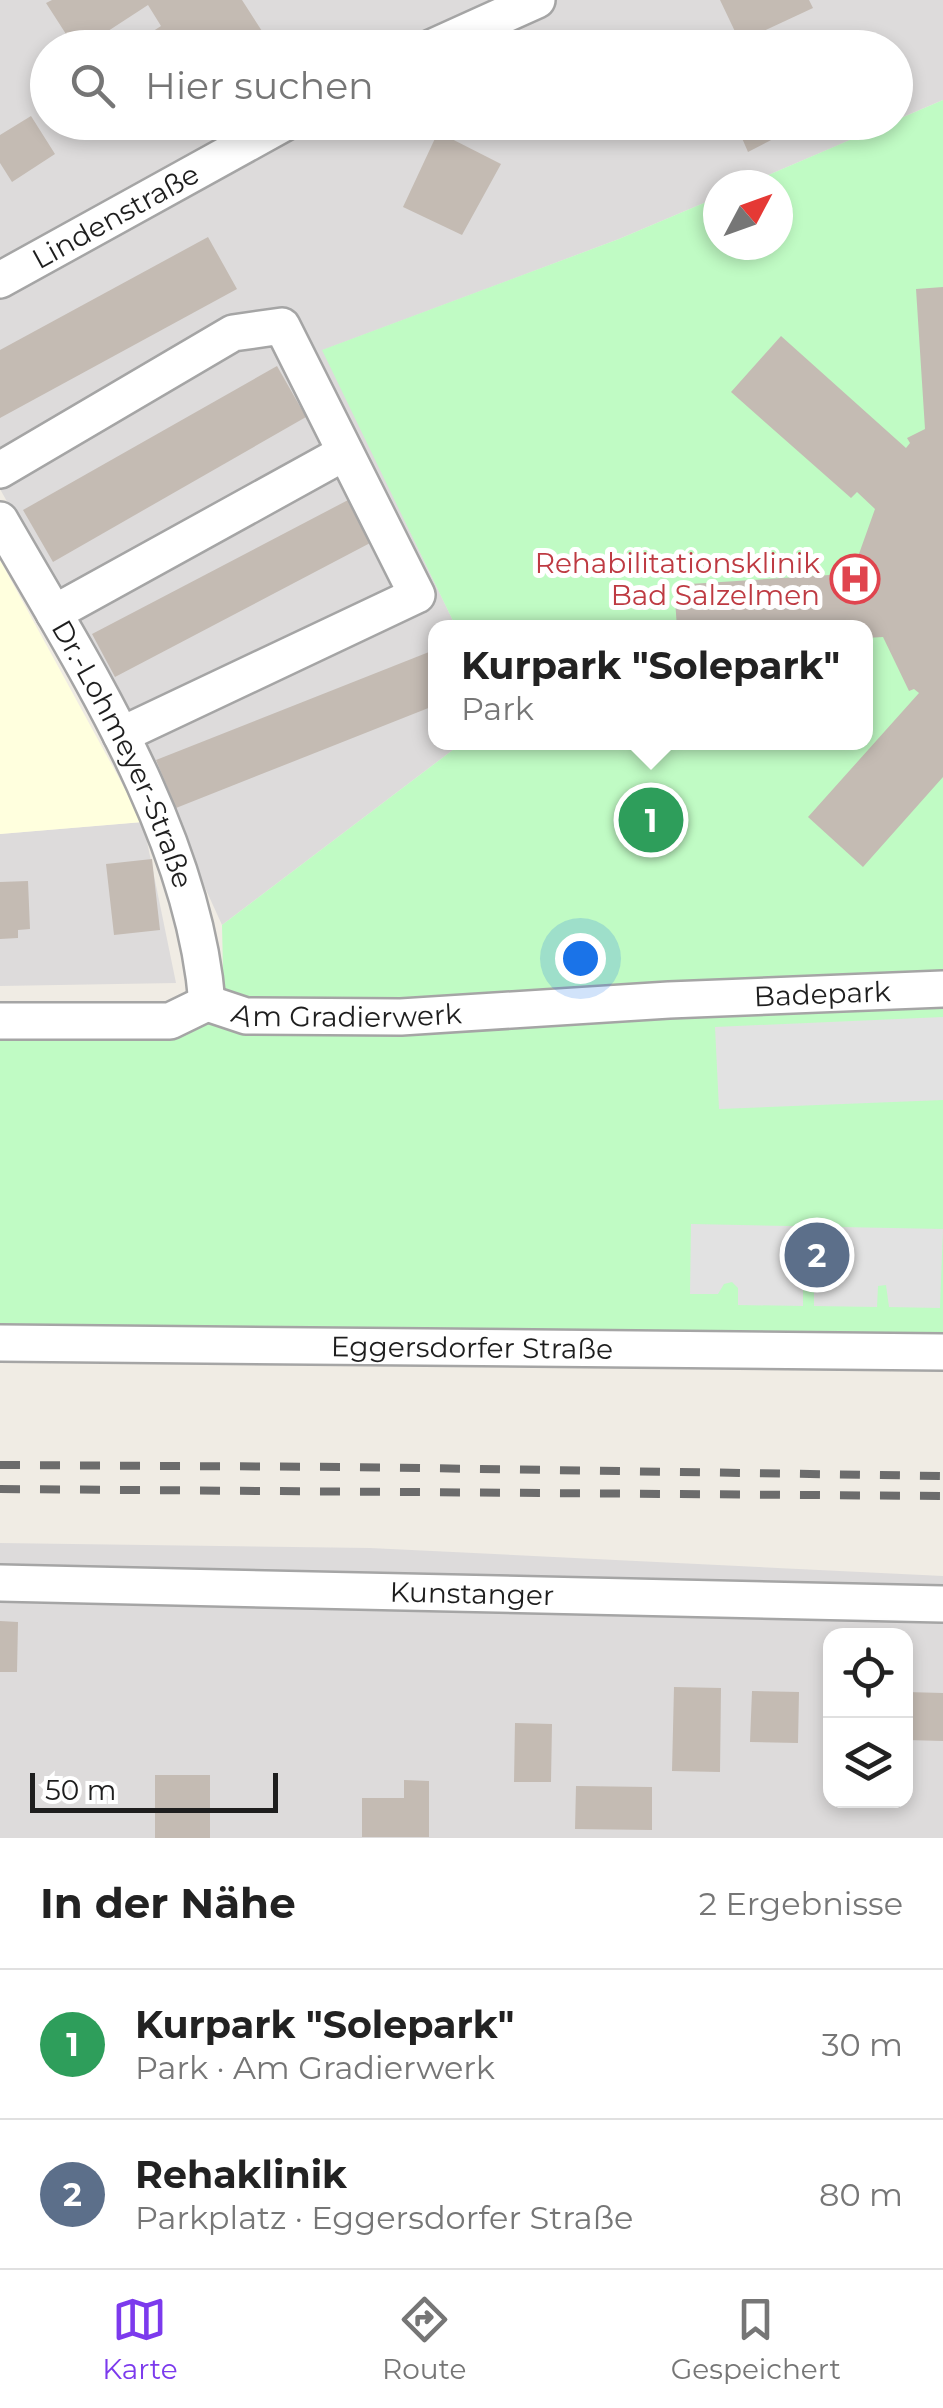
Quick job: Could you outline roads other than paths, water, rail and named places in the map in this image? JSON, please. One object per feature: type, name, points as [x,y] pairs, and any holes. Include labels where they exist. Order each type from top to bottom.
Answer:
[{"type":"street","points":[[470,30],[537,0]]},
{"type":"street","name":"Lindenstraße","points":[[0,280],[253,140]]},
{"type":"street","points":[[0,470],[233,333],[282,326],[417,595],[121,735]]},
{"type":"street","points":[[54,614],[344,454]]},
{"type":"street","name":"Dr.-Lohmeyer-Straße","points":[[0,520],[121,735],[174,855],[204,959],[208,1003]]},
{"type":"street","name":"Badepark","points":[[702,999],[943,989]]},
{"type":"street","name":"Am Gradierwerk","points":[[0,1021],[170,1021],[208,1003],[246,1016],[401,1017],[702,999]]},
{"type":"street","name":"Eggersdorfer Straße","points":[[0,1343],[943,1352]]},
{"type":"street","name":"Kunstanger","points":[[0,1583],[943,1604]]},
{"type":"railway","points":[[0,1465],[943,1476]]},
{"type":"railway","points":[[0,1489],[943,1496]]},
{"type":"place","name":"Rehabilitationsklinik Bad Salzelmen","points":[[855,579]]},
{"type":"place","name":"Kurpark \"Solepark\"","points":[[651,820]]},
{"type":"place","name":"Rehaklinik","points":[[817,1255]]}]
